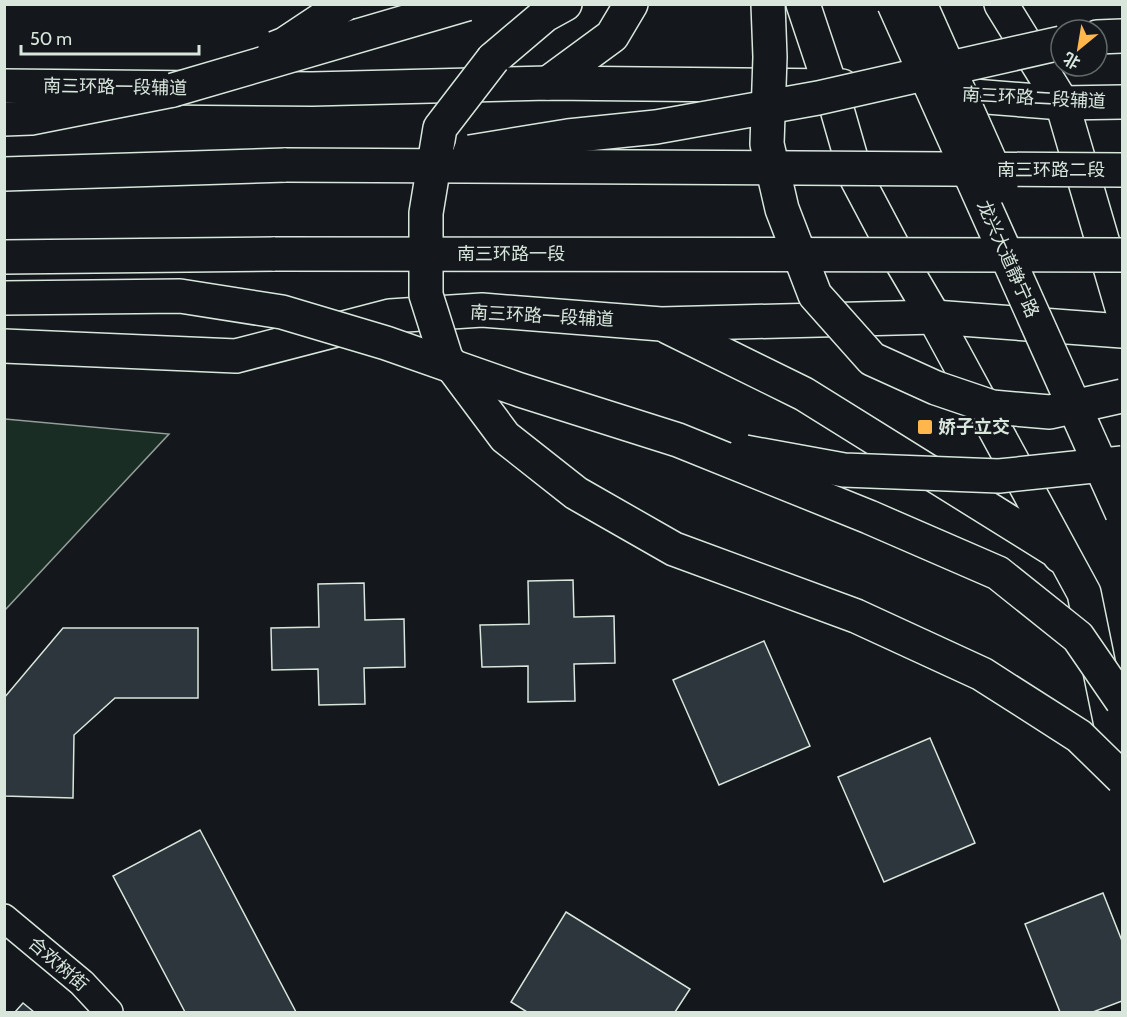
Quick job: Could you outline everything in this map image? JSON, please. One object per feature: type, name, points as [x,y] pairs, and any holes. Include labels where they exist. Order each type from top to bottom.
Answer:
[{"type":"main road","points":[[173,90],[285,44],[345,4]]},
{"type":"main road","points":[[4,119],[31,118],[173,90],[467,4]]},
{"type":"main road","points":[[565,4],[544,15],[493,59],[440,128],[426,213],[426,295],[446,358],[505,437],[576,494],[674,549],[856,616],[982,674],[1079,736],[1122,778]]},
{"type":"main road","points":[[548,83],[612,36],[632,4]]},
{"type":"main road","points":[[768,4],[770,57],[766,144],[782,209],[815,295],[850,335],[872,359],[936,388],[992,407],[1050,412],[1122,396]]},
{"type":"main road","points":[[802,4],[830,85],[857,178],[1084,592],[1113,735],[1122,752]]},
{"type":"main road","name":"龙兴大道静宁路","points":[[894,4],[1122,513]]},
{"type":"main road","name":"龙兴大道静宁路","points":[[920,4],[1122,461]]},
{"type":"main road","points":[[1001,4],[1062,103],[1122,308]]},
{"type":"main road","points":[[4,174],[286,165],[371,167],[568,136],[656,127],[818,98],[1049,46]]},
{"type":"main road","name":"南三环路一段辅道","points":[[4,86],[312,89],[548,83],[830,85],[946,94]]},
{"type":"main road","name":"南三环路二段辅道","points":[[946,94],[1062,103],[1122,102]]},
{"type":"main road","name":"南三环路二段","points":[[371,167],[1122,170]]},
{"type":"main road","name":"南三环路一段","points":[[4,257],[275,254],[1122,255]]},
{"type":"main road","points":[[4,298],[180,296],[282,312],[386,343],[520,390],[678,440],[869,517],[998,573],[1078,637],[1122,702]]},
{"type":"main road","name":"南三环路一段辅道","points":[[4,346],[236,356],[390,316],[482,310],[661,324],[934,317],[1122,331]]},
{"type":"main road","points":[[661,324],[804,394],[1056,551],[1084,592]]},
{"type":"main road","points":[[678,440],[844,470],[999,476],[1122,461]]},
{"type":"street","name":"合欢树街","points":[[4,918],[82,983],[109,1012]]},
{"type":"green space","points":[[4,419],[169,434],[5,610]]},
{"type":"building","points":[[573,580],[574,617],[614,616],[615,663],[574,664],[575,701],[528,702],[528,666],[482,667],[480,625],[529,624],[528,581]]},
{"type":"building","points":[[364,583],[365,620],[404,619],[405,667],[364,668],[365,704],[319,705],[318,669],[272,670],[271,628],[319,627],[318,584]]},
{"type":"building","points":[[63,628],[198,628],[198,698],[115,698],[74,735],[73,798],[4,796],[4,698]]},
{"type":"building","points":[[764,641],[810,746],[719,785],[673,680]]},
{"type":"building","points":[[930,738],[975,843],[884,882],[838,777]]},
{"type":"building","points":[[200,830],[296,1012],[185,1012],[113,876]]},
{"type":"building","points":[[1103,893],[1122,941],[1122,1001],[1093,1012],[1060,1012],[1025,924]]},
{"type":"building","points":[[566,912],[690,989],[675,1012],[527,1012],[511,1002]]},
{"type":"building","points":[[23,1003],[34,1012],[15,1012]]},
{"type":"place","name":"娇子立交","points":[[925,427]]}]
